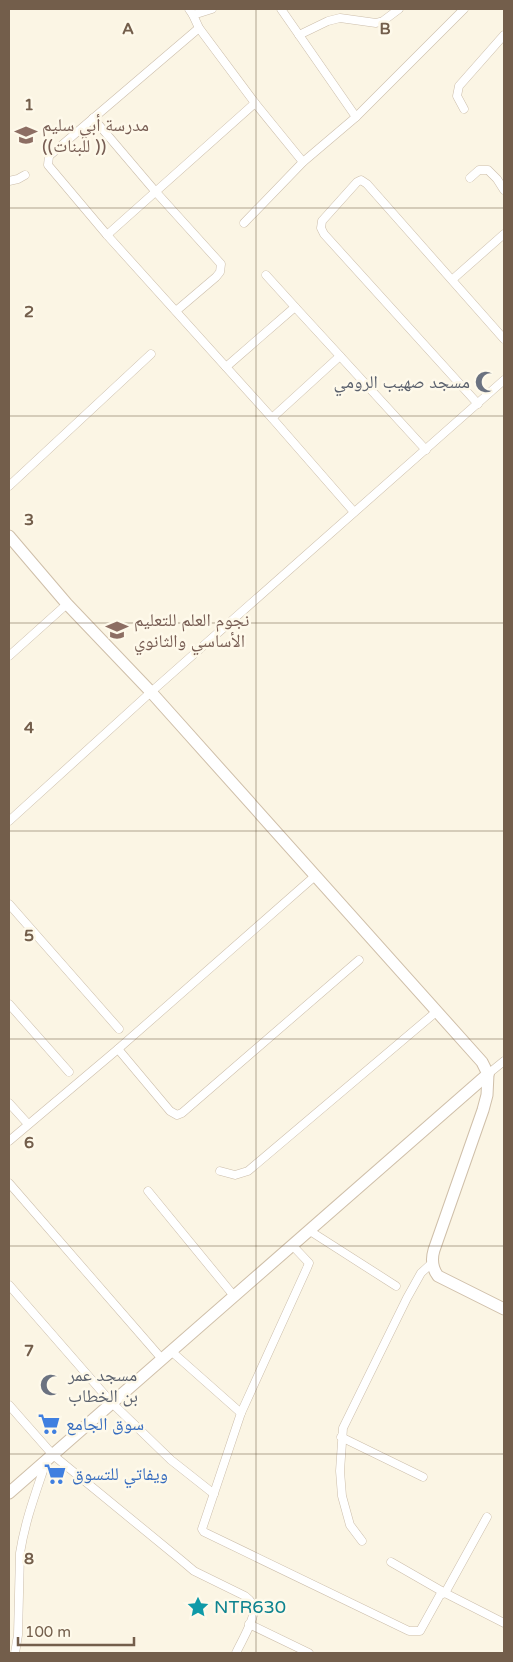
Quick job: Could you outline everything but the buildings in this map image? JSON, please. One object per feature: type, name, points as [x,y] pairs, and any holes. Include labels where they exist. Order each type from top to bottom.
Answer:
[{"type":"street","points":[[212,9],[191,12],[199,28],[255,103],[303,162]]},
{"type":"street","points":[[281,9],[356,116]]},
{"type":"street","points":[[299,35],[328,21],[340,18],[376,23],[383,21],[399,9]]},
{"type":"street","points":[[244,223],[303,162],[356,116],[464,9]]},
{"type":"street","points":[[199,28],[49,156],[48,165],[107,235],[354,512]]},
{"type":"street","points":[[464,109],[457,96],[459,86],[504,35]]},
{"type":"street","points":[[107,235],[255,103]]},
{"type":"street","points":[[93,118],[155,191],[222,264],[220,272],[216,277],[176,311]]},
{"type":"street","points":[[470,178],[479,170],[484,169],[491,172],[504,190]]},
{"type":"street","points":[[497,179],[504,173]]},
{"type":"street","points":[[9,181],[25,175]]},
{"type":"street","points":[[478,404],[324,234],[321,228],[322,221],[357,182],[361,180],[367,184],[453,279],[504,339]]},
{"type":"street","points":[[453,279],[504,234]]},
{"type":"street","points":[[266,275],[426,450]]},
{"type":"street","points":[[226,367],[295,307]]},
{"type":"street","points":[[9,486],[151,354]]},
{"type":"street","points":[[272,418],[340,356]]},
{"type":"street","points":[[9,821],[151,692],[504,380]]},
{"type":"street","points":[[9,536],[68,604],[151,692],[482,1062],[488,1074],[487,1095],[434,1250],[432,1263],[434,1271],[438,1276],[504,1309]]},
{"type":"street","points":[[9,656],[68,604]]},
{"type":"street","points":[[9,1140],[118,1049],[315,876]]},
{"type":"street","points":[[9,904],[119,1029]]},
{"type":"street","points":[[118,1049],[170,1111],[177,1115],[182,1114],[358,960]]},
{"type":"street","points":[[9,1004],[69,1072]]},
{"type":"street","points":[[220,1171],[236,1175],[248,1171],[436,1012]]},
{"type":"street","points":[[9,1493],[504,1061]]},
{"type":"street","points":[[9,1102],[28,1124]]},
{"type":"street","points":[[9,1183],[166,1355],[241,1413]]},
{"type":"street","points":[[148,1192],[234,1296]]},
{"type":"street","points":[[310,1231],[396,1286]]},
{"type":"street","points":[[292,1245],[306,1259],[308,1263],[307,1268],[241,1413],[202,1529],[204,1532],[409,1631],[420,1631],[440,1595],[445,1593],[487,1517]]},
{"type":"street","points":[[362,1542],[348,1520],[342,1496],[340,1471],[343,1428],[407,1298],[421,1273],[432,1263]]},
{"type":"street","points":[[9,1285],[111,1402],[172,1460],[214,1494]]},
{"type":"street","points":[[9,1405],[50,1457],[194,1571],[245,1596],[251,1602],[254,1608],[236,1653]]},
{"type":"street","points":[[342,1437],[423,1477]]},
{"type":"street","points":[[15,1653],[18,1635],[22,1540],[32,1502],[50,1457]]},
{"type":"street","points":[[391,1562],[445,1593],[504,1623]]},
{"type":"street","points":[[249,1624],[309,1653]]},
{"type":"street","points":[[9,1642],[18,1635]]},
{"type":"place","name":"مدرسة أبي سليم ((للبنات ))","points":[[26,135]]},
{"type":"place","name":"مسجد صهيب الرومي","points":[[486,382]]},
{"type":"place","name":"نجوم العلم للتعليم الأساسي والثانوي","points":[[117,630]]},
{"type":"place","name":"مسجد عمر بن الخطاب","points":[[51,1385]]},
{"type":"place","name":"سوق الجامع","points":[[49,1424]]},
{"type":"place","name":"ويفاتي للتسوق","points":[[55,1474]]},
{"type":"place","name":"NTR630","points":[[198,1607]]}]
